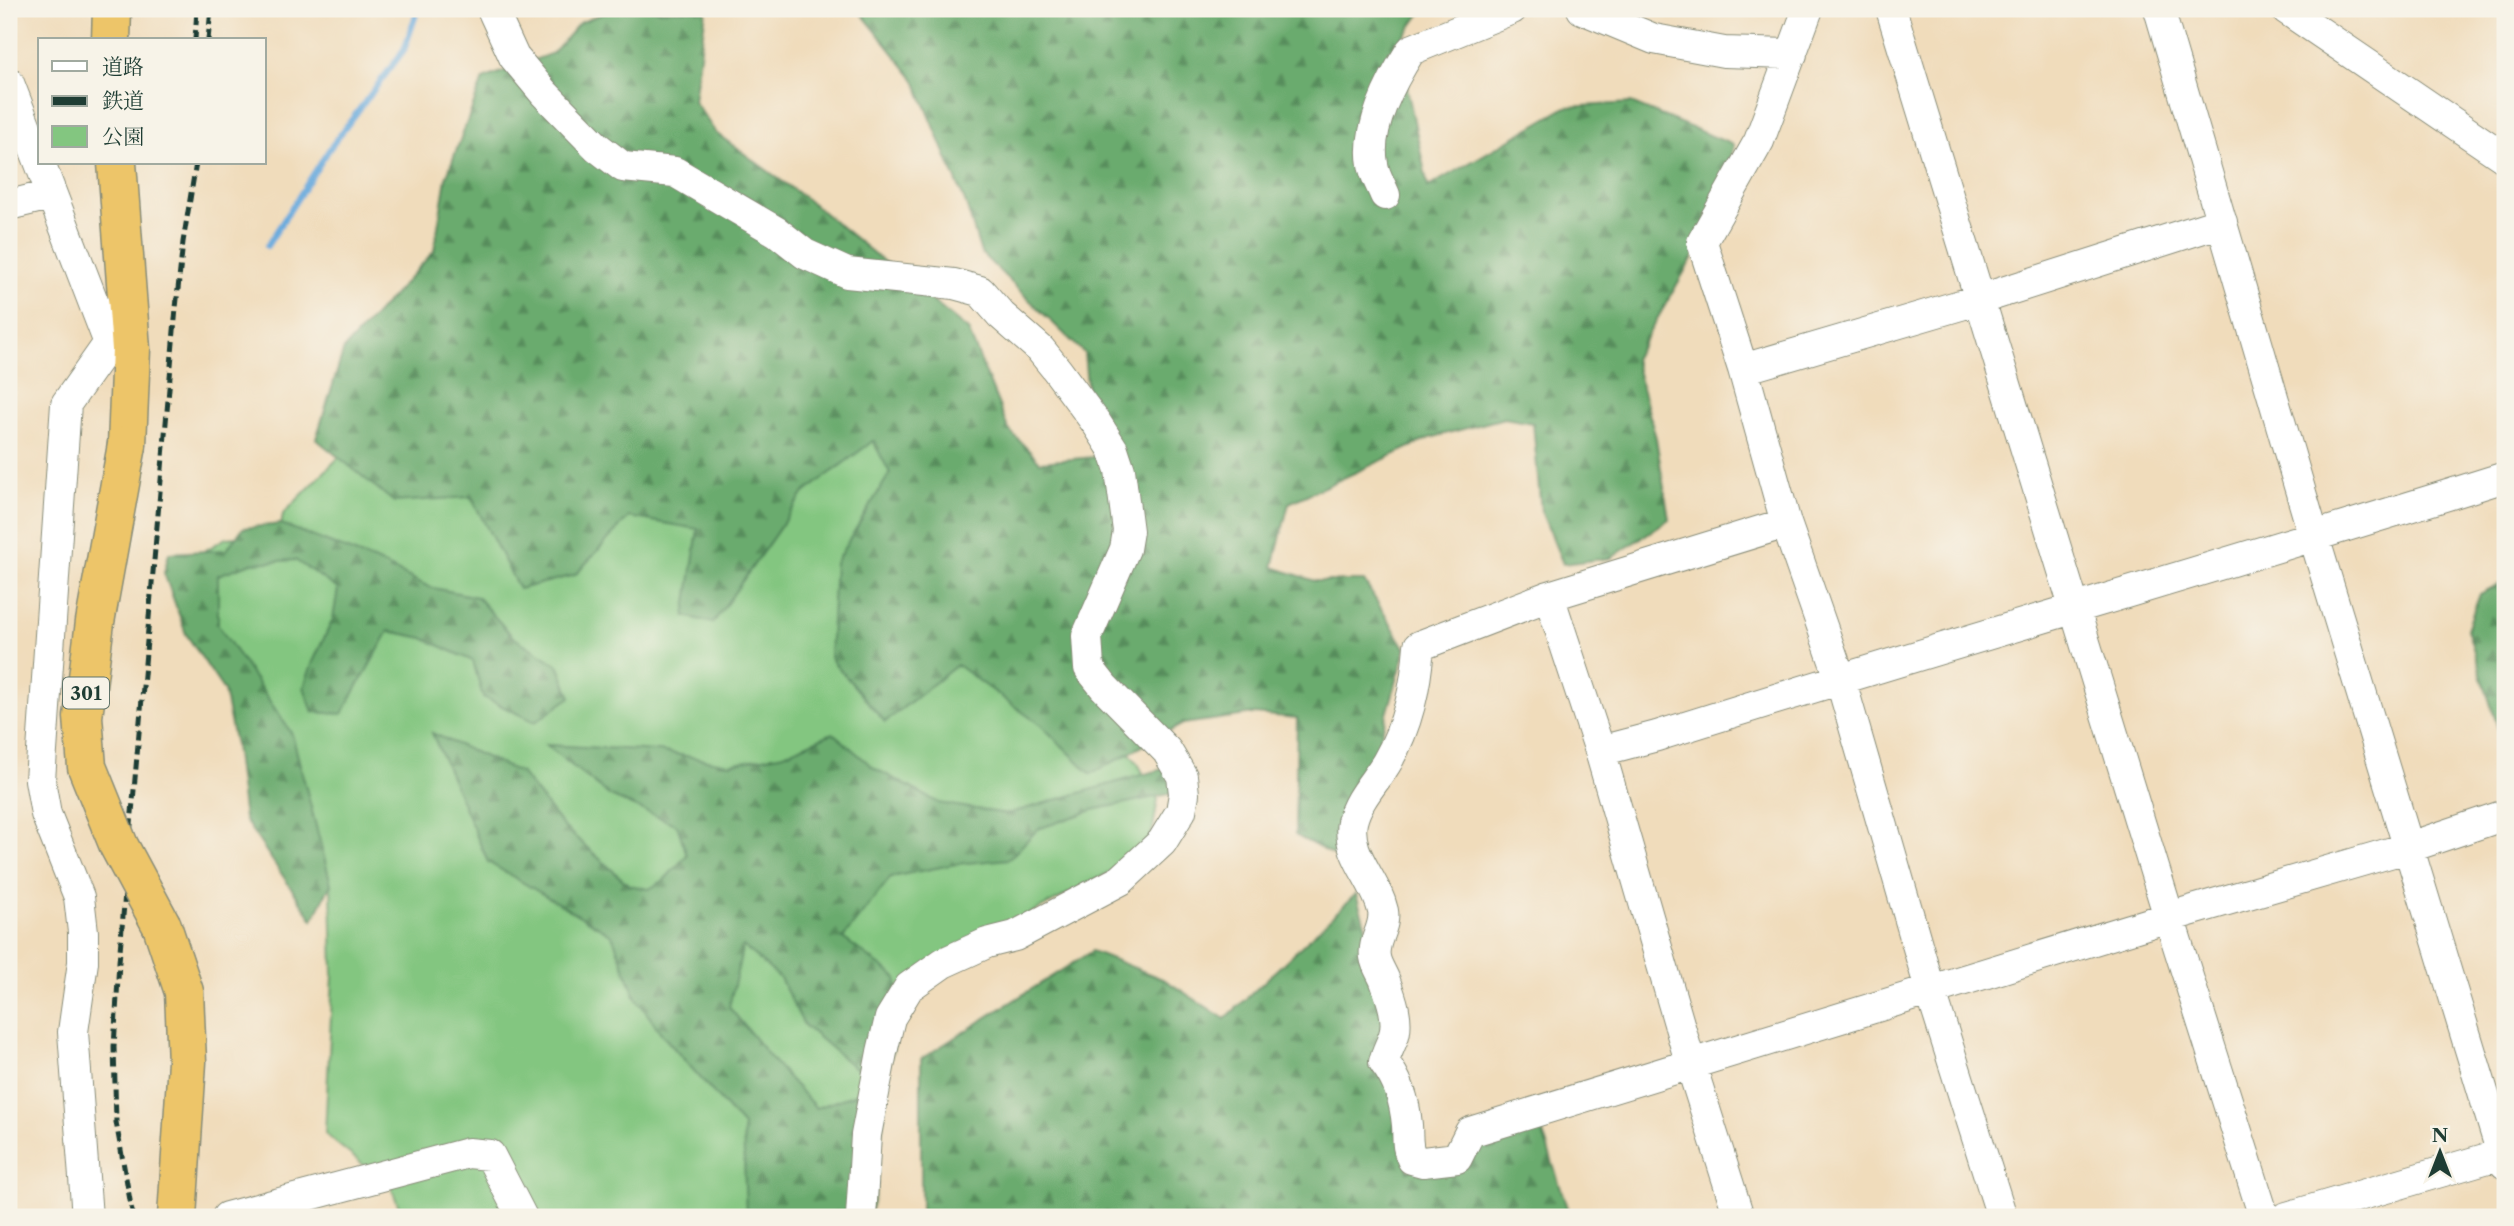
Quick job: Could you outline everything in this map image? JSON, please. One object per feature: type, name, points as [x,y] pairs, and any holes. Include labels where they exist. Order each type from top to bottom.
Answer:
[{"type":"highway","points":[[111,38],[112,9]]},
{"type":"highway","name":"301","points":[[117,164],[120,346],[127,445],[94,622],[83,717],[87,767],[119,846],[162,926],[184,992],[187,1062],[177,1217]]},
{"type":"street","points":[[492,9],[514,57],[544,93],[597,147],[623,167],[675,172],[777,232],[805,254],[847,273],[954,284],[980,291],[1001,315],[1040,349],[1057,370],[1113,449],[1120,470],[1128,531],[1125,549],[1087,636],[1089,668],[1167,751],[1182,776],[1184,794],[1181,811],[1162,842],[1121,880],[1015,936],[987,943],[943,963],[909,987],[890,1018],[882,1052],[866,1135],[861,1217]]},
{"type":"street","points":[[1385,195],[1373,164],[1374,125],[1411,50],[1512,9]]},
{"type":"street","points":[[1581,9],[1654,39],[1724,52],[1792,54]]},
{"type":"street","points":[[1808,9],[1759,141],[1702,242],[1743,369],[1786,523],[1840,678],[1930,989],[2002,1217]]},
{"type":"street","points":[[1891,9],[1982,299],[2073,607],[2264,1217]]},
{"type":"street","points":[[2159,9],[2314,537],[2504,1157],[2287,1217]]},
{"type":"street","points":[[2286,9],[2505,158]]},
{"type":"street","points":[[9,83],[38,162]]},
{"type":"street","points":[[39,164],[50,195],[120,346],[66,404],[40,780],[46,814],[79,897],[83,932],[83,962],[73,1032],[87,1217]]},
{"type":"street","points":[[9,205],[50,195]]},
{"type":"street","points":[[1743,369],[1982,299],[2222,222]]},
{"type":"street","points":[[1600,751],[1657,736],[2505,477]]},
{"type":"street","points":[[1786,523],[1549,596],[1419,646],[1412,705],[1395,747],[1352,821],[1352,839],[1356,854],[1371,881],[1383,912],[1375,958],[1385,980],[1395,1017],[1394,1036],[1384,1062],[1396,1077],[1399,1086],[1407,1124],[1408,1150],[1412,1159],[1423,1162],[1457,1158],[1470,1132],[2169,916],[2410,847],[2505,815]]},
{"type":"street","points":[[1549,596],[1600,751],[1691,1065],[1740,1217]]},
{"type":"street","points":[[227,1217],[468,1153],[490,1155],[522,1217]]},
{"type":"green space","points":[[614,9],[706,10],[694,101],[716,133],[813,204],[968,330],[1009,430],[1040,462],[1094,457],[1084,353],[981,253],[966,204],[915,80],[858,9],[1424,9],[1398,45],[1428,187],[1566,107],[1631,103],[1734,145],[1712,224],[1634,359],[1656,438],[1669,519],[1611,558],[1563,564],[1541,511],[1533,423],[1504,418],[1430,438],[1289,503],[1273,567],[1315,581],[1364,581],[1406,649],[1365,790],[1341,859],[1295,835],[1297,718],[1254,714],[1183,724],[1091,774],[1042,726],[957,665],[885,722],[830,658],[835,563],[890,473],[873,441],[804,493],[713,623],[685,616],[698,529],[629,517],[575,575],[519,589],[471,497],[394,502],[316,439],[344,349],[434,251],[446,178],[483,79],[553,53],[579,23]]},
{"type":"green space","points":[[870,412],[1138,764],[1158,799],[1145,854],[914,974],[846,1217],[403,1217],[391,1187],[325,1134],[333,975],[331,885],[267,777],[181,565],[226,538],[280,533],[283,514],[355,441]]},
{"type":"green space","points":[[281,524],[383,564],[429,587],[477,597],[513,637],[558,665],[571,697],[535,722],[483,697],[473,661],[423,638],[389,631],[342,714],[313,712],[304,687],[333,619],[338,589],[295,560],[252,563],[218,575],[218,625],[292,734],[331,884],[313,920],[244,819],[235,745],[224,691],[186,634],[164,573],[169,553],[226,550],[243,528]]},
{"type":"green space","points":[[2505,581],[2505,750],[2467,629],[2480,594]]},
{"type":"green space","points":[[432,733],[521,773],[563,826],[629,885],[649,889],[664,880],[687,855],[677,825],[610,796],[546,745],[659,751],[729,764],[784,754],[833,733],[874,768],[939,803],[1007,814],[1162,769],[1188,790],[1093,810],[1038,829],[1009,859],[956,864],[891,877],[843,938],[897,978],[897,1017],[882,1052],[856,1069],[804,1025],[780,978],[743,946],[729,1007],[816,1108],[887,1083],[876,1189],[869,1217],[746,1217],[743,1126],[664,1037],[636,998],[612,935],[488,862]]},
{"type":"green space","points":[[1356,894],[1390,1008],[1408,1171],[1477,1140],[1540,1124],[1570,1217],[921,1217],[921,1059],[1092,951],[1165,980],[1225,1019]]},
{"type":"waterway","points":[[267,246],[330,148],[404,50],[418,9]]},
{"type":"railway","points":[[195,38],[197,9]]},
{"type":"railway","points":[[208,38],[211,9]]},
{"type":"railway","points":[[133,1217],[116,1122],[114,1047],[119,962],[176,308],[196,164]]}]
